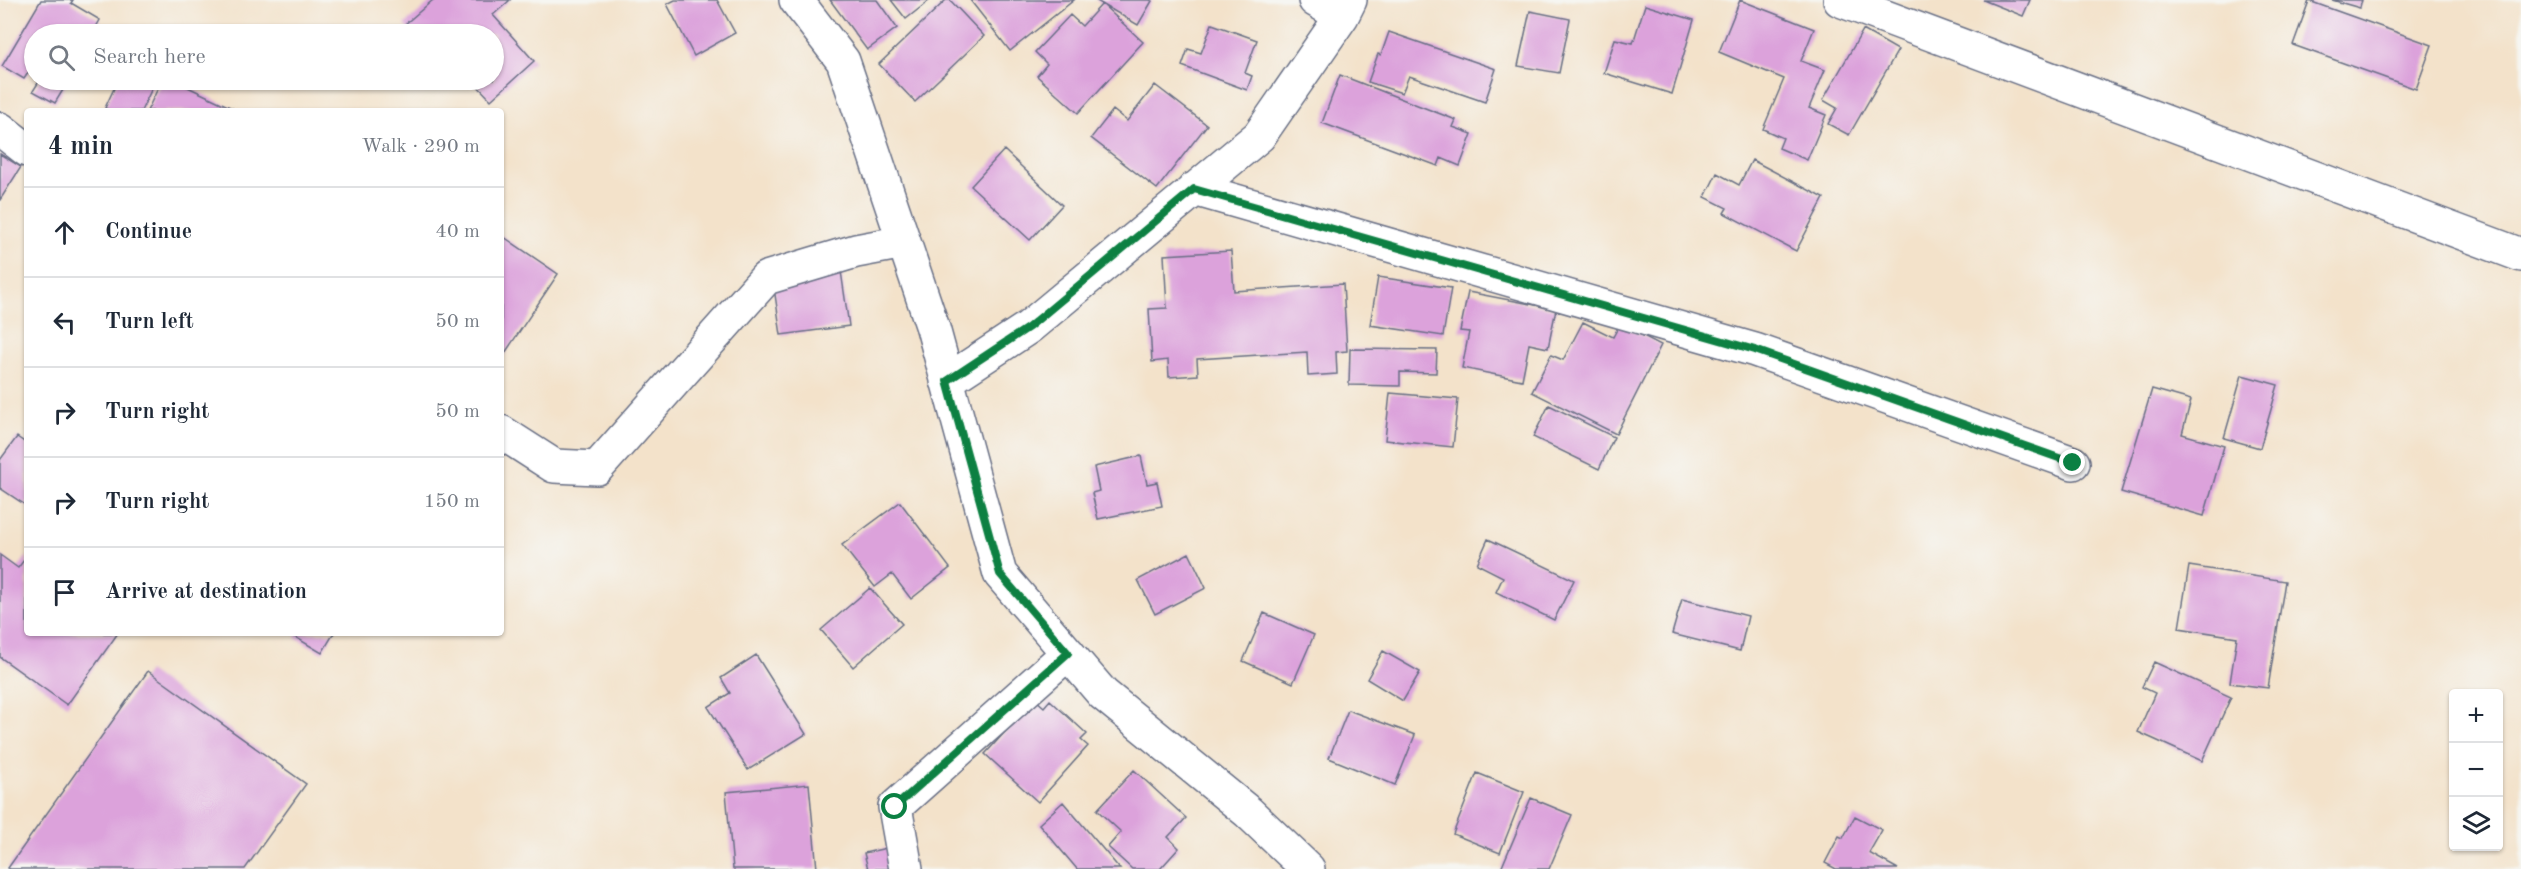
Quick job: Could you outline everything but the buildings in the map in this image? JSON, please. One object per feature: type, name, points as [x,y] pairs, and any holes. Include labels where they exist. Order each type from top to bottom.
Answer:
[{"type":"street","points":[[796,0],[843,61],[933,328],[1000,574],[1103,694],[1248,812],[1308,869]]},
{"type":"street","points":[[1840,0],[2521,255]]},
{"type":"street","points":[[947,381],[1029,327],[1259,136],[1336,5]]},
{"type":"street","points":[[0,129],[24,148]]},
{"type":"street","points":[[1194,189],[1755,350],[2073,463]]},
{"type":"street","points":[[504,434],[554,466],[597,468],[766,278],[856,251],[904,242]]},
{"type":"street","points":[[906,869],[895,807],[1068,653]]},
{"type":"route","points":[[895,807],[1068,653],[1000,574],[947,381],[1029,327],[1194,189],[1755,350],[2073,463]]}]
